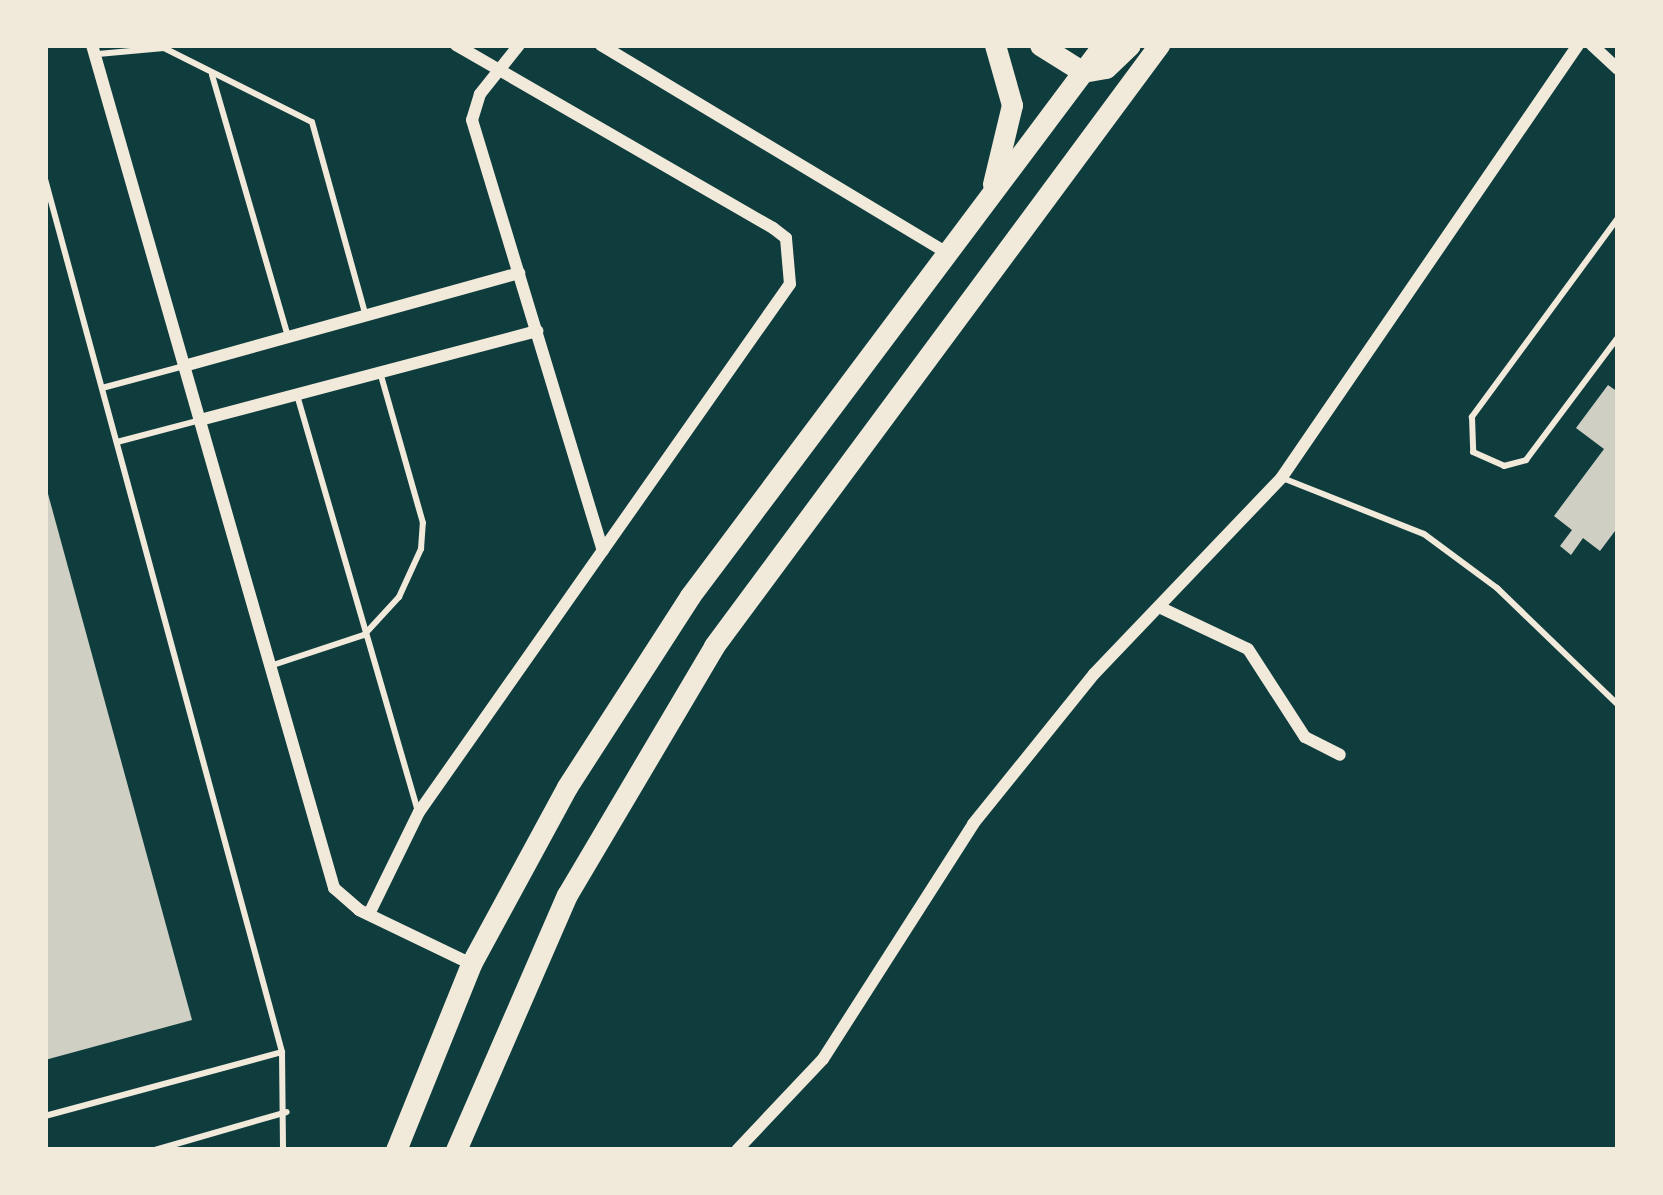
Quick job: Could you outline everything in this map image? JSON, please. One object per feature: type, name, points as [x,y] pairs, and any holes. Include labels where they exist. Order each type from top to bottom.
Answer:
[{"type":"main road","points":[[990,196],[1012,105],[995,45]]},
{"type":"main road","points":[[1040,45],[1098,56],[1130,45]]},
{"type":"main road","points":[[456,1150],[568,895],[701,666],[1159,45]]},
{"type":"main road","points":[[396,1150],[471,964],[567,787],[690,596],[1098,56]]},
{"type":"main road","points":[[1098,56],[1100,123]]},
{"type":"street","points":[[369,914],[418,812],[787,292],[786,238],[456,45]]},
{"type":"street","points":[[519,45],[472,120],[603,551]]},
{"type":"street","points":[[601,45],[947,254]]},
{"type":"street","points":[[737,1150],[823,1059],[973,824],[1159,607],[1282,478],[1578,45]]},
{"type":"street","points":[[1592,45],[1618,69]]},
{"type":"street","points":[[93,50],[334,888],[369,914],[471,964]]},
{"type":"street","points":[[184,366],[519,273]]},
{"type":"street","points":[[200,420],[537,331]]},
{"type":"street","points":[[1159,607],[1248,649],[1305,737],[1340,755]]},
{"type":"lane","points":[[93,50],[164,48],[316,128],[365,315]]},
{"type":"lane","points":[[212,75],[288,337]]},
{"type":"lane","points":[[45,179],[282,1052],[287,1112],[283,1150]]},
{"type":"lane","points":[[1618,218],[1472,417],[1473,452],[1504,466],[1526,460],[1618,337]]},
{"type":"lane","points":[[102,388],[184,366]]},
{"type":"lane","points":[[270,666],[364,635],[399,597],[422,549],[423,523],[380,373]]},
{"type":"lane","points":[[297,394],[418,812]]},
{"type":"lane","points":[[116,442],[200,420]]},
{"type":"lane","points":[[1282,478],[1424,534],[1496,588],[1618,705]]},
{"type":"lane","points":[[45,1116],[282,1052]]},
{"type":"lane","points":[[155,1150],[287,1112]]},
{"type":"building","points":[[1608,385],[1618,392],[1618,527],[1600,551],[1583,538],[1571,555],[1560,546],[1572,530],[1554,516],[1604,449],[1576,428]]},
{"type":"building","points":[[45,483],[192,1020],[45,1060]]}]
